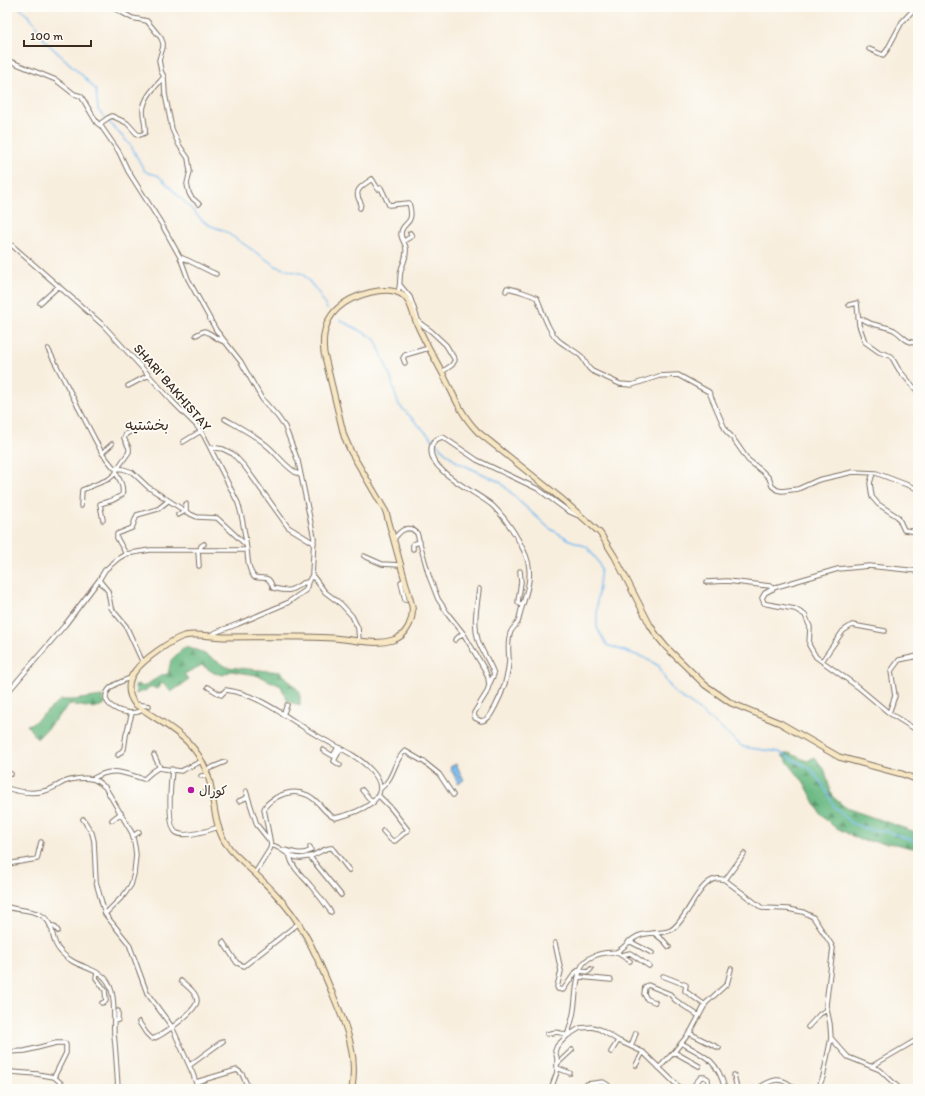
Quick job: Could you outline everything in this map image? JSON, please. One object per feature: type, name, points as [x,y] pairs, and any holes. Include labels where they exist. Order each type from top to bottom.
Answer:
[{"type":"main road","points":[[354,1088],[352,1047],[346,1026],[315,954],[299,923],[285,904],[227,846],[219,827],[213,806],[207,772],[192,745],[173,729],[135,704],[131,700],[129,689],[130,678],[136,669],[143,663],[176,639],[192,635],[208,637],[332,638],[370,642],[393,640],[399,637],[408,628],[413,611],[386,512],[351,452],[344,436],[335,404],[323,344],[326,327],[330,318],[342,305],[352,299],[369,293],[385,290],[398,292],[408,301],[416,323],[463,416],[478,432],[563,500],[600,533],[650,625],[666,647],[705,685],[731,703],[780,723],[839,757],[902,774],[918,780]]},
{"type":"street","points":[[112,7],[132,18],[147,21],[160,38],[163,47],[159,60],[164,77],[165,94],[172,129],[179,145],[188,158],[190,171],[187,184],[189,193],[191,197],[199,204]]},
{"type":"street","points":[[869,49],[883,55],[902,22],[916,7]]},
{"type":"street","points":[[7,60],[56,80],[74,94],[81,96],[97,123],[101,124],[119,152],[128,171],[161,223],[180,257],[191,283],[216,330],[241,362],[262,399],[285,427],[298,462],[314,543],[312,575],[306,590],[287,604],[214,633],[208,637]]},
{"type":"street","points":[[101,124],[112,116],[127,123],[137,134],[140,135],[145,132],[143,112],[145,100],[164,77]]},
{"type":"street","points":[[360,208],[361,203],[357,192],[372,179],[378,189],[381,188],[389,205],[410,203],[412,212],[411,219],[403,228],[401,235],[406,248],[406,256],[400,275],[398,292]]},
{"type":"street","points":[[404,241],[412,236],[410,233]]},
{"type":"street","name":"SHARI' BAKHISTAY","points":[[7,241],[104,326],[201,431],[238,503],[242,515],[248,560],[254,577],[268,579],[271,581],[273,588],[288,590],[303,582],[308,582]]},
{"type":"street","points":[[180,257],[216,274]]},
{"type":"street","points":[[400,285],[410,297],[418,320],[446,345],[455,360],[452,365],[442,372]]},
{"type":"street","points":[[40,303],[58,286]]},
{"type":"street","points":[[506,290],[507,288],[511,289],[537,298],[552,332],[559,340],[575,350],[583,359],[588,368],[592,371],[620,384],[632,384],[659,376],[678,375],[709,392],[726,431],[748,460],[762,471],[772,486],[777,490],[782,491],[798,489],[812,482],[843,473],[873,473],[918,489]]},
{"type":"street","points":[[849,305],[857,303],[859,325],[865,342],[879,352],[891,356],[899,370],[918,392]]},
{"type":"street","points":[[858,318],[894,330],[904,340],[912,343],[918,343]]},
{"type":"street","points":[[196,335],[204,331],[218,341],[224,342]]},
{"type":"street","points":[[405,363],[403,358],[405,355],[428,348]]},
{"type":"street","points":[[48,349],[102,453],[116,471],[123,487],[122,496],[100,504],[103,520]]},
{"type":"street","points":[[128,386],[149,375]]},
{"type":"street","points":[[226,419],[267,445],[285,465],[300,475]]},
{"type":"street","points":[[81,506],[82,490],[109,479],[116,471],[129,452],[129,448],[124,438],[126,434],[134,430]]},
{"type":"street","points":[[183,442],[201,431]]},
{"type":"street","points":[[479,589],[476,615],[478,640],[494,674],[487,692],[474,713],[475,718],[481,721],[490,716],[505,687],[508,674],[510,634],[518,622],[527,592],[529,578],[528,560],[525,552],[510,528],[494,507],[447,475],[436,463],[431,451],[434,441],[443,437],[477,460],[538,488],[568,511],[582,517]]},
{"type":"street","points":[[102,453],[112,444]]},
{"type":"street","points":[[210,447],[223,449],[233,454],[245,467],[288,527],[314,543]]},
{"type":"street","points":[[116,471],[123,469],[132,472],[148,487],[168,501],[197,517],[217,518],[246,544]]},
{"type":"street","points":[[873,473],[870,487],[874,501],[898,517],[904,530],[918,532]]},
{"type":"street","points":[[126,554],[117,538],[118,534],[132,528],[137,514],[158,509],[168,501]]},
{"type":"street","points":[[178,516],[185,511],[186,504]]},
{"type":"street","points":[[394,539],[404,529],[409,528],[415,530],[420,542],[424,565],[438,599],[464,633],[485,670],[489,685]]},
{"type":"street","points":[[414,549],[413,544],[420,542]]},
{"type":"street","points":[[199,566],[199,550],[204,544]]},
{"type":"street","points":[[7,693],[65,625],[109,565],[126,554],[150,550],[247,550]]},
{"type":"street","points":[[364,556],[382,564],[400,565]]},
{"type":"street","points":[[918,570],[869,566],[848,567],[772,588],[763,596],[762,600],[767,604],[794,609],[805,615],[810,627],[809,645],[816,657],[858,687],[889,713],[911,725],[918,731]]},
{"type":"street","points":[[520,571],[521,582],[518,602],[522,606]]},
{"type":"street","points":[[312,575],[326,592],[341,604],[352,616],[358,628],[359,641]]},
{"type":"street","points":[[99,580],[108,591],[112,608],[126,626],[132,643],[143,663]]},
{"type":"street","points":[[405,580],[400,582],[405,600]]},
{"type":"street","points":[[707,582],[727,581],[770,586],[772,588]]},
{"type":"street","points":[[822,662],[843,631],[852,625],[885,631]]},
{"type":"street","points":[[455,640],[464,633]]},
{"type":"street","points":[[889,713],[895,696],[891,672],[893,668],[899,660],[918,656]]},
{"type":"street","points":[[130,678],[116,684],[112,688],[107,694],[106,698],[108,704],[113,708],[132,713],[138,713],[143,710]]},
{"type":"street","points":[[208,687],[221,694],[226,690],[240,692],[340,748],[363,763],[373,772],[380,789]]},
{"type":"street","points":[[135,704],[149,706]]},
{"type":"street","points":[[283,715],[287,705]]},
{"type":"street","points":[[118,755],[124,749],[132,713]]},
{"type":"street","points":[[323,750],[333,756],[340,748]]},
{"type":"street","points":[[340,748],[334,761],[340,765]]},
{"type":"street","points":[[255,873],[271,846],[264,814],[265,806],[274,799],[288,792],[297,792],[312,797],[327,813],[335,818],[364,809],[373,803],[380,789],[387,784],[400,756],[405,751],[424,762],[439,774],[453,794]]},
{"type":"street","points":[[154,755],[160,768]]},
{"type":"street","points":[[7,788],[24,792],[41,792],[66,781],[92,779],[107,772],[125,772],[144,779],[152,772],[160,768],[181,771],[202,761]]},
{"type":"street","points":[[201,776],[225,762]]},
{"type":"street","points":[[172,769],[170,809],[174,832],[177,834],[186,835],[219,827]]},
{"type":"street","points":[[92,779],[106,787],[133,836],[136,855],[133,881],[129,890],[105,914]]},
{"type":"street","points":[[362,790],[373,803]]},
{"type":"street","points":[[246,791],[257,825],[270,840]]},
{"type":"street","points":[[204,792],[211,792]]},
{"type":"street","points":[[378,795],[390,807],[408,830],[396,841],[391,840],[383,831]]},
{"type":"street","points":[[239,801],[248,797]]},
{"type":"street","points":[[112,820],[121,813]]},
{"type":"street","points":[[83,819],[92,833],[94,841],[96,882],[105,914],[129,944],[147,993],[172,1027],[190,1065],[197,1089]]},
{"type":"street","points":[[133,836],[139,832]]},
{"type":"street","points":[[7,864],[37,859],[41,842]]},
{"type":"street","points":[[271,846],[278,846],[290,857],[297,872],[310,885],[331,912]]},
{"type":"street","points":[[283,850],[304,854],[311,850],[310,847]]},
{"type":"street","points":[[290,857],[310,857],[328,848],[332,848],[349,870]]},
{"type":"street","points":[[725,880],[744,854]]},
{"type":"street","points":[[310,857],[341,895]]},
{"type":"street","points":[[616,952],[629,941],[639,936],[670,931],[678,925],[694,898],[710,881],[715,878],[725,880],[762,908],[782,908],[795,910],[810,915],[817,922],[833,948],[827,998],[831,1038],[823,1077],[818,1089]]},
{"type":"street","points":[[7,907],[41,914],[47,918],[56,946],[64,955],[73,962],[102,976],[109,983],[114,1005],[118,1089]]},
{"type":"street","points":[[223,942],[238,963],[244,966],[299,923]]},
{"type":"street","points":[[50,926],[54,926],[58,931]]},
{"type":"street","points":[[654,933],[669,947]]},
{"type":"street","points":[[629,941],[652,953]]},
{"type":"street","points":[[555,943],[561,970],[557,987],[558,990],[563,990],[575,973],[580,970],[588,972],[591,969]]},
{"type":"street","points":[[567,1036],[573,1015],[580,970],[586,960],[604,953],[616,952],[630,961]]},
{"type":"street","points":[[622,955],[630,953],[649,966]]},
{"type":"street","points":[[660,1068],[689,1033],[705,1005],[727,984],[731,969]]},
{"type":"street","points":[[97,973],[96,978],[105,990],[106,1001],[102,1003]]},
{"type":"street","points":[[663,976],[686,985],[685,991],[705,1005]]},
{"type":"street","points":[[579,977],[611,980]]},
{"type":"street","points":[[139,1022],[152,1039],[172,1027],[193,1010],[197,1003],[194,994],[182,980]]},
{"type":"street","points":[[655,1002],[647,999],[644,994],[643,991],[648,985],[670,994],[675,1000],[699,1016]]},
{"type":"street","points":[[808,1027],[820,1014],[827,1010]]},
{"type":"street","points":[[114,1022],[118,1020],[118,1011]]},
{"type":"street","points":[[551,1089],[557,1066],[555,1051],[557,1046],[567,1036],[580,1028],[592,1027],[599,1029],[618,1041],[643,1052],[682,1089]]},
{"type":"street","points":[[547,1034],[556,1032],[567,1036]]},
{"type":"street","points":[[631,1046],[636,1033]]},
{"type":"street","points":[[689,1033],[719,1048]]},
{"type":"street","points":[[831,1038],[848,1057],[880,1070],[900,1089]]},
{"type":"street","points":[[872,1066],[918,1039]]},
{"type":"street","points":[[190,1065],[223,1041]]},
{"type":"street","points":[[611,1052],[618,1041]]},
{"type":"street","points":[[7,1052],[25,1051],[56,1043],[65,1043],[67,1050],[54,1077]]},
{"type":"street","points":[[681,1043],[706,1057],[717,1067],[722,1077],[725,1089]]},
{"type":"street","points":[[557,1066],[572,1050]]},
{"type":"street","points":[[636,1065],[643,1052]]},
{"type":"street","points":[[674,1052],[699,1066]]},
{"type":"street","points":[[7,1066],[9,1073],[37,1074],[54,1077],[68,1089]]},
{"type":"street","points":[[557,1066],[570,1073]]},
{"type":"street","points":[[196,1082],[236,1070],[242,1074],[249,1089]]},
{"type":"street","points":[[669,1077],[672,1073]]},
{"type":"street","points":[[734,1074],[738,1089]]},
{"type":"street","points":[[696,1089],[695,1084],[701,1077],[708,1079],[708,1086]]},
{"type":"street","points":[[756,1089],[770,1081],[784,1080],[795,1089]]},
{"type":"street","points":[[587,1084],[603,1082],[608,1085],[609,1089]]},
{"type":"green space","points":[[185,647],[199,651],[227,667],[281,672],[300,692],[300,705],[288,702],[281,686],[256,675],[231,671],[223,675],[214,673],[202,665],[184,674],[189,680],[171,692],[162,683],[157,689],[152,687],[136,694],[135,686],[138,684],[143,687],[162,675],[168,674],[171,660]]},
{"type":"green space","points":[[102,696],[105,705],[92,708],[70,704],[37,739],[27,725],[33,723],[61,700]]},
{"type":"green space","points":[[789,753],[807,761],[815,757],[825,771],[832,796],[846,808],[918,833],[918,849],[895,844],[860,840],[833,826],[820,813],[805,784],[782,755]]},
{"type":"water","points":[[456,764],[464,780],[458,783],[450,767]]},
{"type":"waterway","points":[[19,7],[35,23],[39,33],[48,44],[96,90],[98,110],[131,146],[144,170],[148,173],[157,175],[162,179],[203,221],[211,226],[223,230],[276,266],[303,274],[318,292],[327,309]]},
{"type":"waterway","points":[[340,320],[372,337],[376,341],[391,378],[399,405],[444,451],[457,462],[500,482],[549,528],[570,540],[587,547],[601,568],[597,602],[597,628],[607,645],[645,658],[659,666],[666,681],[676,694],[694,706],[743,747],[779,752],[811,769],[824,787],[835,808],[851,823],[871,830],[885,831],[918,842]]},
{"type":"place","name":"كورال","points":[[191,790]]},
{"type":"district","name":"بخشتيه","points":[[147,425]]}]
